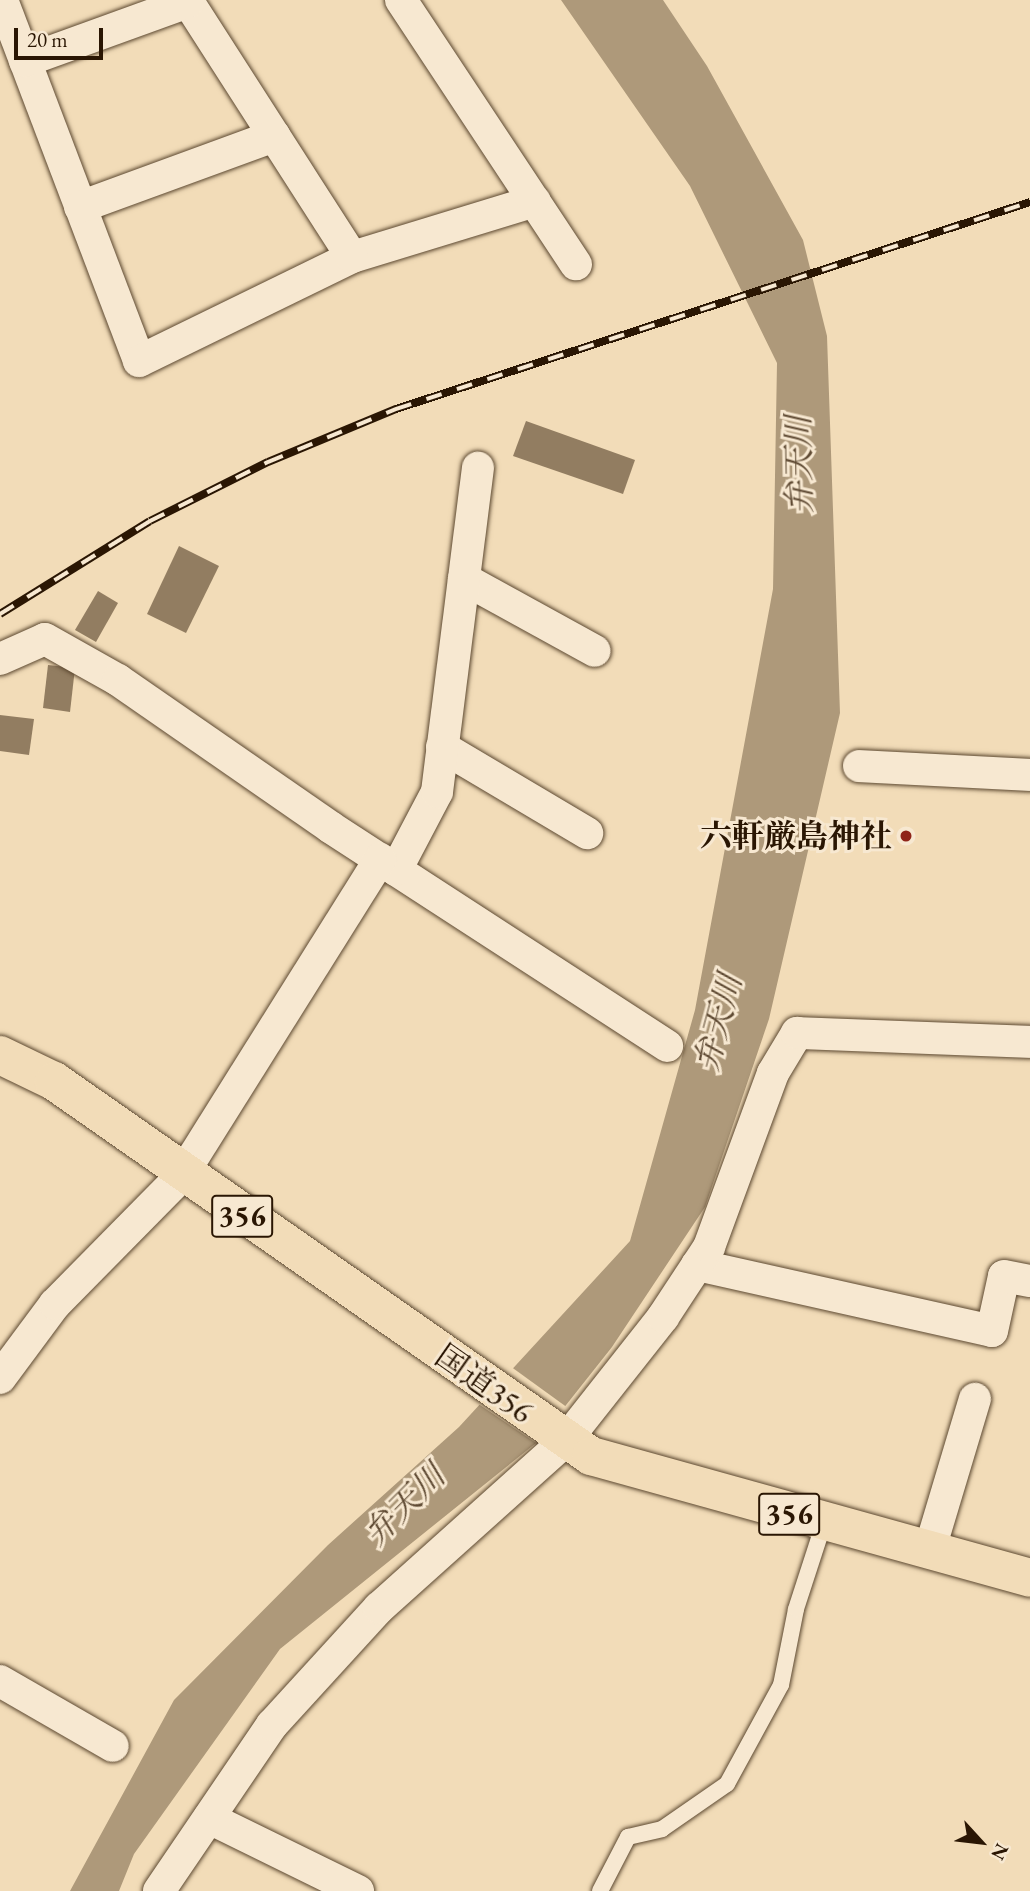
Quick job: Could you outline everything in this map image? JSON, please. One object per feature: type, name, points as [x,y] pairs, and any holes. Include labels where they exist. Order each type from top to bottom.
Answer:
[{"type":"highway","name":"国道356","points":[[0,1055],[54,1081],[182,1175],[482,1382],[561,1436],[612,1466],[1030,1578]]},
{"type":"street","points":[[2,0],[139,361],[352,257],[535,201]]},
{"type":"street","points":[[401,0],[576,264]]},
{"type":"street","points":[[25,61],[187,1],[352,257]]},
{"type":"street","points":[[80,207],[274,136]]},
{"type":"street","points":[[0,1378],[55,1304],[182,1175],[437,792],[478,468]]},
{"type":"street","points":[[464,579],[594,651]]},
{"type":"street","points":[[0,659],[45,639],[118,680],[388,865],[667,1046]]},
{"type":"street","points":[[442,747],[587,833]]},
{"type":"street","points":[[859,766],[1030,775]]},
{"type":"street","points":[[159,1891],[272,1725],[379,1608],[561,1436],[698,1265],[744,1163],[773,1073],[797,1032],[1030,1042]]},
{"type":"street","points":[[698,1265],[992,1331],[1004,1276],[1030,1280]]},
{"type":"street","points":[[929,1552],[975,1399]]},
{"type":"street","points":[[0,1681],[113,1746]]},
{"type":"street","points":[[209,1818],[358,1891]]},
{"type":"lane","points":[[600,1891],[628,1837],[662,1829],[727,1784],[781,1685],[796,1609],[824,1523]]},
{"type":"water","name":"弁天川","points":[[561,0],[663,0],[707,66],[803,240],[827,336],[840,713],[769,1019],[705,1207],[612,1347],[536,1443],[280,1649],[134,1854],[119,1891],[70,1891],[174,1700],[328,1545],[459,1427],[630,1241],[695,1010],[773,589],[777,363],[690,186]]},
{"type":"pier","points":[[510,1366],[568,1408],[539,1445],[477,1403]]},
{"type":"building","points":[[526,421],[635,460],[623,494],[513,456]]},
{"type":"building","points":[[179,546],[219,566],[186,633],[147,614]]},
{"type":"building","points":[[98,591],[118,603],[96,642],[75,630]]},
{"type":"building","points":[[48,665],[75,668],[70,712],[43,708]]},
{"type":"building","points":[[0,715],[34,719],[29,755],[0,751]]},
{"type":"railway","points":[[0,614],[150,521],[268,462],[396,409],[1030,202]]},
{"type":"place","name":"六軒厳島神社","points":[[906,836]]}]
